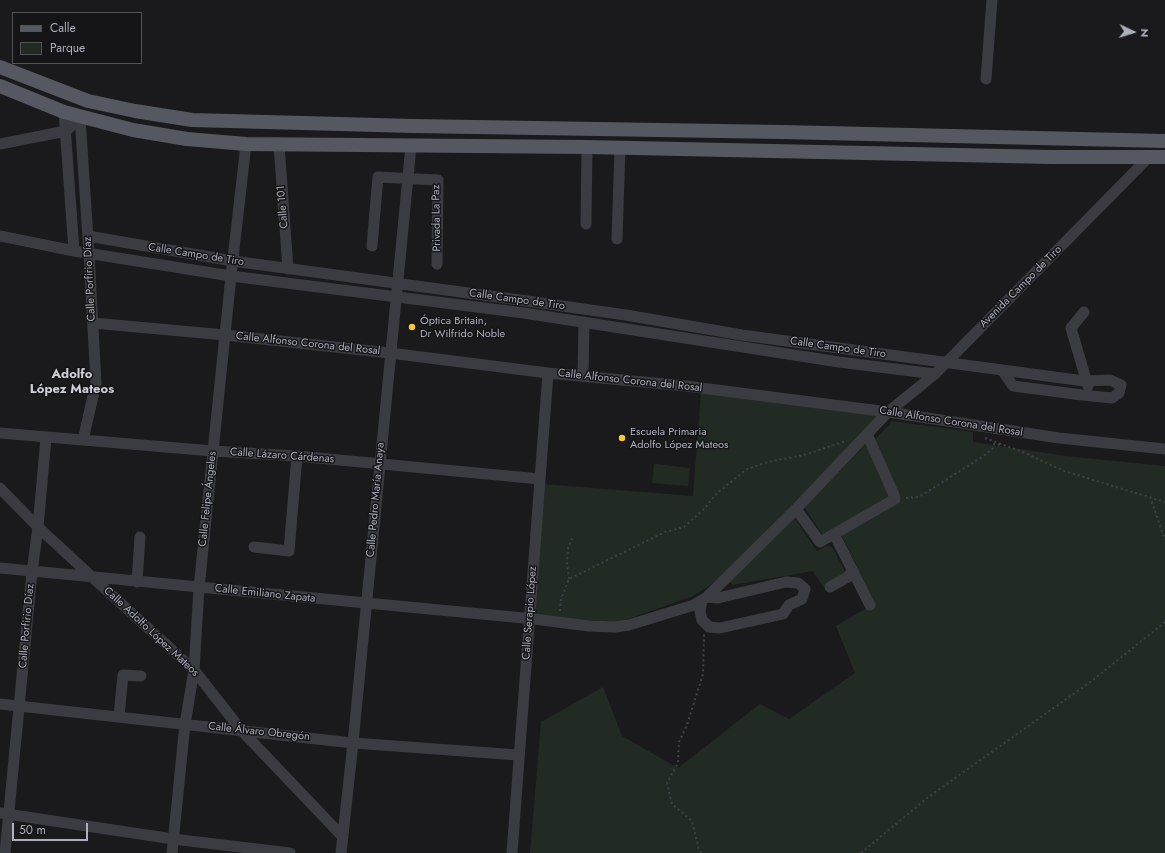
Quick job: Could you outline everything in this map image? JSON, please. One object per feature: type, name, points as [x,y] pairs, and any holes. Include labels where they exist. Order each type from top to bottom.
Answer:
[{"type":"main road","points":[[0,67],[88,101],[135,111],[192,120],[413,126],[782,132],[1165,141]]},
{"type":"main road","points":[[0,86],[64,112],[133,130],[187,139],[246,144],[604,147],[1051,157],[1165,157]]},
{"type":"main road","points":[[604,147],[605,130]]},
{"type":"main road","points":[[1051,157],[1050,151],[1052,139]]},
{"type":"street","points":[[986,79],[992,0]]},
{"type":"street","name":"Calle Porfirio Díaz","points":[[64,112],[74,251]]},
{"type":"street","points":[[0,144],[66,131],[80,117]]},
{"type":"street","name":"Calle Porfirio Díaz","points":[[80,117],[96,383],[83,440]]},
{"type":"street","name":"Calle Felipe Ángeles","points":[[172,853],[185,724],[194,670],[199,588],[246,144]]},
{"type":"street","name":"Calle 101","points":[[279,145],[288,269]]},
{"type":"street","name":"Calle Pedro María Anaya","points":[[341,853],[367,604],[379,465],[411,146]]},
{"type":"street","points":[[586,224],[587,147]]},
{"type":"street","points":[[617,240],[620,148]]},
{"type":"street","name":"Avenida Campo de Tiro","points":[[704,599],[796,509],[888,412],[935,374],[1148,157]]},
{"type":"street","name":"Privada La Paz","points":[[372,246],[378,177],[438,180],[438,264]]},
{"type":"street","points":[[0,236],[89,254]]},
{"type":"street","name":"Calle Campo de Tiro","points":[[88,236],[288,269],[626,315],[742,334],[1002,370],[1088,381],[1110,380],[1121,385],[1119,393],[1112,398],[1089,396]]},
{"type":"street","name":"Calle Campo de Tiro","points":[[89,254],[231,276],[584,322],[839,362],[935,374]]},
{"type":"street","points":[[1002,370],[1013,386],[1089,396],[1088,381],[1083,371],[1071,328],[1084,312]]},
{"type":"street","points":[[624,328],[626,315]]},
{"type":"street","points":[[583,376],[584,322]]},
{"type":"street","name":"Calle Alfonso Corona del Rosal","points":[[93,323],[225,335],[390,353],[548,373],[686,386],[888,412],[1059,438],[1165,448]]},
{"type":"street","points":[[741,347],[742,334]]},
{"type":"street","points":[[839,362],[842,348]]},
{"type":"street","name":"Calle Serapio López","points":[[512,853],[518,754],[548,373]]},
{"type":"street","name":"Calle Lázaro Cárdenas","points":[[0,433],[213,451],[297,456],[379,465],[540,478]]},
{"type":"street","name":"Calle Porfirio Díaz","points":[[5,853],[4,814],[19,706],[46,438]]},
{"type":"street","points":[[796,509],[820,542],[895,500],[894,495],[864,438]]},
{"type":"street","points":[[254,547],[288,551],[297,456]]},
{"type":"street","name":"Calle Adolfo López Mateos","points":[[0,488],[38,527],[194,670],[241,730],[343,837]]},
{"type":"street","points":[[834,534],[870,605]]},
{"type":"street","points":[[137,582],[140,537]]},
{"type":"street","name":"Calle Emiliano Zapata","points":[[0,568],[589,626],[615,627],[629,625],[694,605],[704,599]]},
{"type":"street","points":[[830,587],[848,577],[852,571]]},
{"type":"street","points":[[786,582],[798,582],[805,589],[802,599],[789,605],[783,614],[720,628],[709,627],[702,620],[700,611],[704,599],[718,598],[786,582]]},
{"type":"street","points":[[119,716],[123,675],[141,676]]},
{"type":"street","name":"Calle Álvaro Obregón","points":[[0,704],[353,743],[518,754]]},
{"type":"street","points":[[4,814],[173,839],[290,853]]},
{"type":"path","points":[[979,437],[1004,445],[1064,472],[1165,502]]},
{"type":"path","points":[[569,579],[665,532],[684,527],[705,508],[717,493],[747,469],[768,462],[804,455],[842,442],[864,438]]},
{"type":"path","points":[[895,500],[918,497],[946,478],[985,455],[993,448],[994,444],[1004,445]]},
{"type":"path","points":[[1150,497],[1165,540]]},
{"type":"path","points":[[559,622],[561,599],[569,579],[567,563],[568,548],[573,536]]},
{"type":"path","points":[[861,853],[927,798],[1093,680],[1165,622]]},
{"type":"path","points":[[701,853],[692,820],[672,804],[667,783],[678,763],[680,742],[703,674],[704,634],[709,627]]},
{"type":"green space","points":[[701,393],[881,415],[721,578],[693,596],[617,623],[538,616],[534,611],[543,484],[693,496]]},
{"type":"green space","points":[[891,421],[973,432],[973,442],[1066,456],[1165,466],[1165,853],[530,853],[541,722],[603,687],[622,736],[678,768],[760,704],[789,719],[855,673],[836,626],[875,603],[841,534],[893,506],[875,439],[890,424]]},
{"type":"green space","points":[[867,443],[890,498],[823,535],[804,507]]},
{"type":"green space","points":[[654,464],[690,468],[688,486],[652,483]]},
{"type":"green space","points":[[794,517],[817,551],[827,546],[832,547],[846,573],[823,587],[813,571],[733,585],[729,581]]},
{"type":"place","name":"Óptica Britain, Dr Wilfrido Noble","points":[[412,327]]},
{"type":"place","name":"Escuela Primaria Adolfo López Mateos","points":[[622,438]]},
{"type":"district","name":"Adolfo López Mateos","points":[[72,382]]}]
